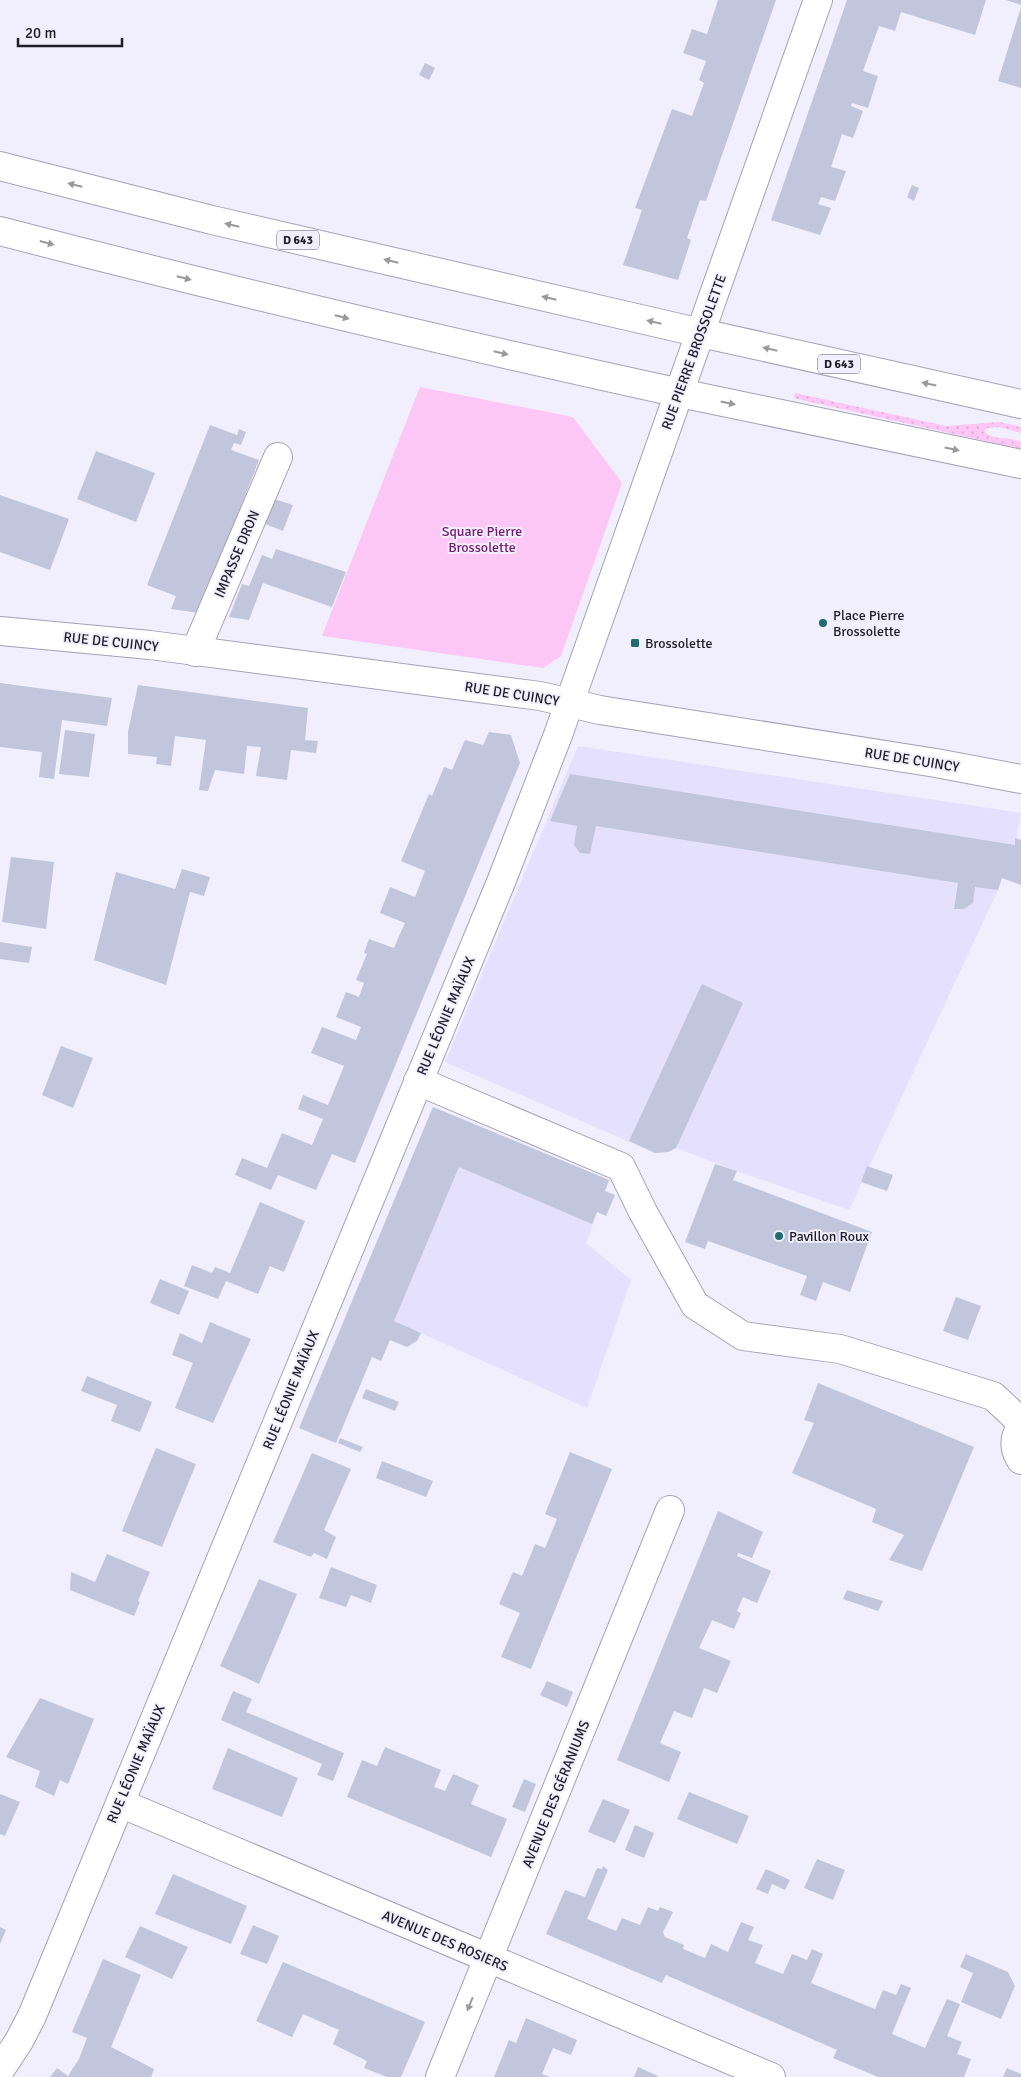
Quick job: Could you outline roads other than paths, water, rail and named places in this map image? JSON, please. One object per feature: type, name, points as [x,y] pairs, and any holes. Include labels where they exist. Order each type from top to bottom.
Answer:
[{"type":"main road","name":"RUE PIERRE BROSSOLETTE","points":[[569,704],[818,0]]},
{"type":"main road","name":"D 643","points":[[0,166],[212,220],[701,333],[1021,404]]},
{"type":"main road","points":[[0,231],[137,267],[375,325],[680,393],[1021,464]]},
{"type":"main road","name":"IMPASSE DRON","points":[[196,652],[278,457]]},
{"type":"main road","name":"RUE DE CUINCY","points":[[0,632],[108,641],[540,696],[610,712],[946,765],[1021,779]]},
{"type":"main road","name":"RUE LÉONIE MAÏAUX","points":[[0,2070],[19,2041],[32,2016],[501,882],[569,704]]},
{"type":"main road","points":[[418,1081],[622,1167],[643,1212],[696,1305],[743,1336],[840,1349],[993,1396],[1021,1422]]},
{"type":"main road","points":[[1021,1428],[1015,1442],[1016,1451],[1021,1460]]},
{"type":"main road","name":"AVENUE DES GÉRANIUMS","points":[[440,2077],[670,1510]]},
{"type":"main road","name":"AVENUE DES ROSIERS","points":[[120,1802],[771,2077]]},
{"type":"place","name":"Place Pierre Brossolette","points":[[823,623]]},
{"type":"place","name":"Brossolette","points":[[635,643]]},
{"type":"place","name":"Pavillon Roux","points":[[779,1236]]},
{"type":"park label","name":"Square Pierre Brossolette","points":[[482,540]]}]
